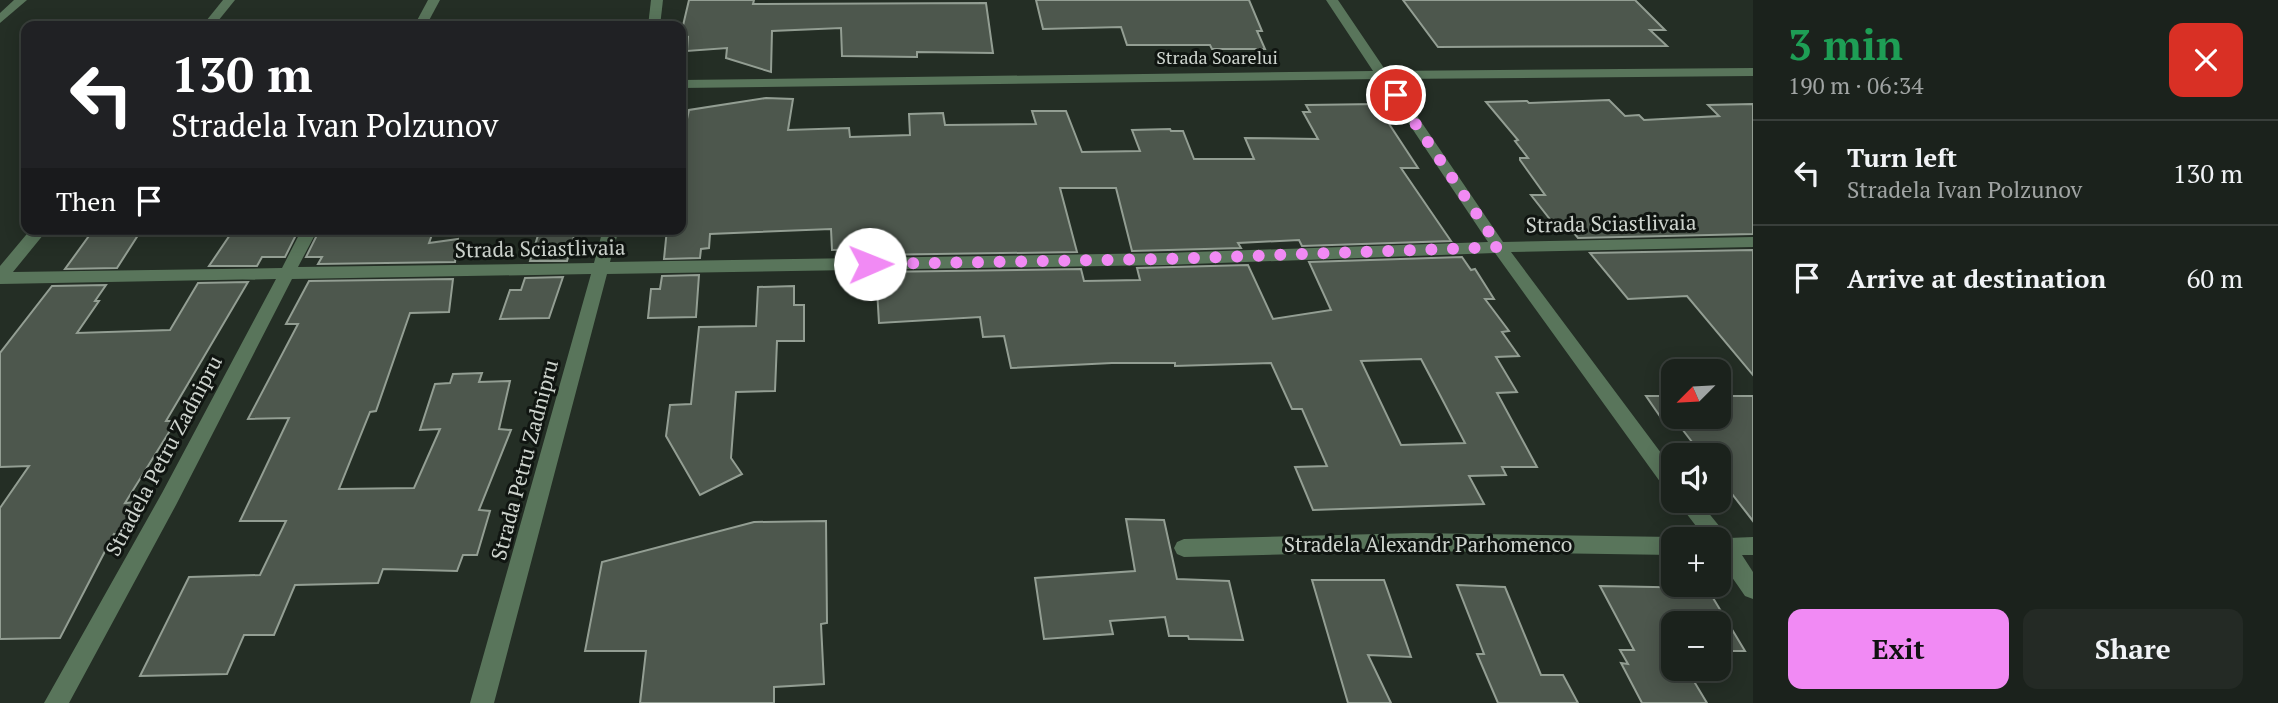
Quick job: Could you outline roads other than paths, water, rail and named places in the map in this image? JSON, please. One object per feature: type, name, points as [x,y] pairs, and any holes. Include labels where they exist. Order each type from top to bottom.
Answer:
[{"type":"street","points":[[0,19],[21,0]]},
{"type":"street","points":[[212,21],[229,0]]},
{"type":"street","points":[[423,21],[434,0]]},
{"type":"street","points":[[655,21],[657,0]]},
{"type":"street","points":[[1332,0],[1499,247],[1661,468]]},
{"type":"street","name":"Strada Soarelui","points":[[686,83],[1753,72]]},
{"type":"street","points":[[0,278],[35,235]]},
{"type":"street","name":"Stradela Petru Zadnipru","points":[[56,703],[169,499],[307,235]]},
{"type":"street","name":"Strada Petru Zadnipru","points":[[482,703],[610,235]]},
{"type":"street","name":"Strada Sciastlivaia","points":[[0,278],[1165,259],[1499,247],[1753,242]]},
{"type":"street","points":[[1696,513],[1707,527]]},
{"type":"street","name":"Stradela Alexandr Parhomenco","points":[[1184,548],[1416,542],[1661,546]]},
{"type":"street","points":[[1731,544],[1753,547]]},
{"type":"street","points":[[1731,558],[1753,589]]}]
